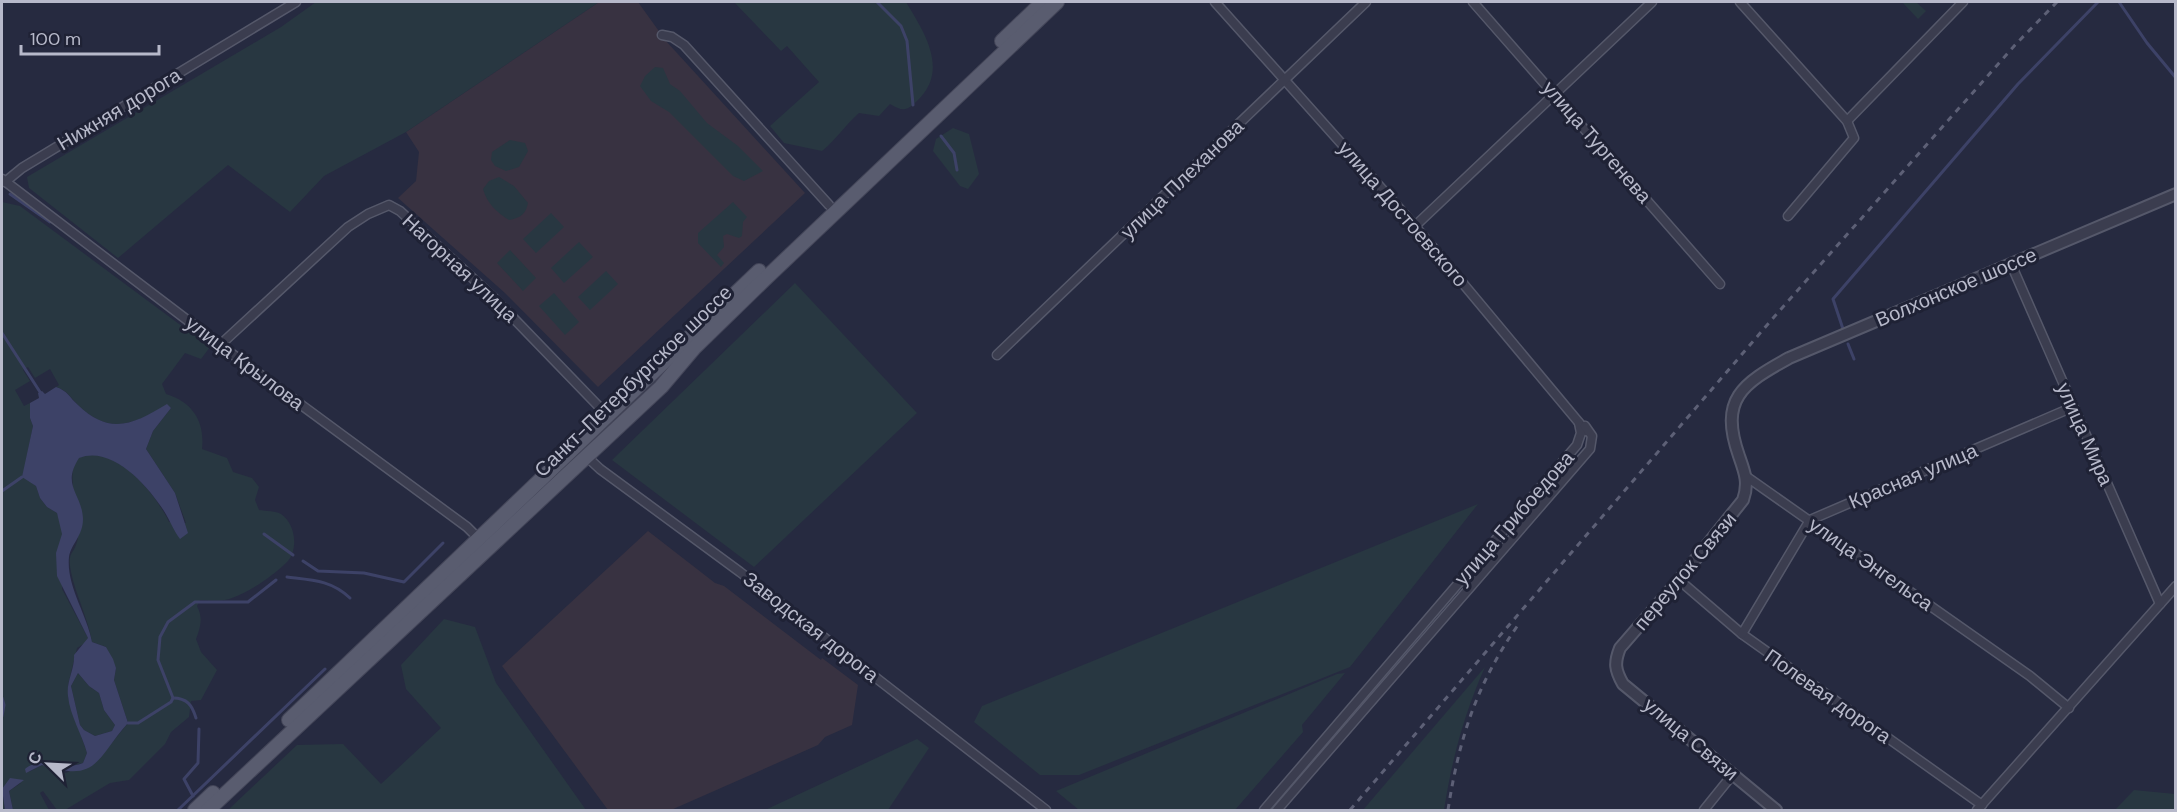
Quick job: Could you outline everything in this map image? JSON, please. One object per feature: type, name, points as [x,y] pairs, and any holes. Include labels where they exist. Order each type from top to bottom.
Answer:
[{"type":"main road","name":"Санкт-Петербургское шоссе","points":[[208,810],[483,543],[576,446],[1043,2]]},
{"type":"main road","name":"Санкт-Петербургское шоссе","points":[[195,810],[483,543],[586,456],[661,387],[694,348],[766,278],[1057,2]]},
{"type":"street","name":"Нижняя дорога","points":[[3,180],[296,2]]},
{"type":"street","name":"улица Достоевского","points":[[1215,2],[1415,226],[1586,431]]},
{"type":"street","name":"улица Плеханова","points":[[998,355],[1366,2]]},
{"type":"street","name":"улица Тургенева","points":[[1473,2],[1720,284]]},
{"type":"street","points":[[1415,226],[1652,2]]},
{"type":"street","points":[[1740,2],[1847,121],[1854,138],[1788,216]]},
{"type":"street","points":[[1847,121],[1963,2]]},
{"type":"street","points":[[662,35],[672,37],[684,45],[829,205]]},
{"type":"street","name":"улица Крылова","points":[[3,180],[483,543]]},
{"type":"street","name":"Волхонское шоссе","points":[[1747,477],[1733,440],[1730,420],[1736,401],[1744,390],[1765,372],[1790,358],[2175,194]]},
{"type":"street","name":"Нагорная улица","points":[[220,345],[348,227],[368,214],[389,205],[400,211],[494,298],[608,416]]},
{"type":"street","name":"улица Мира","points":[[2011,264],[2160,604]]},
{"type":"street","name":"Красная улица","points":[[1810,520],[2073,407]]},
{"type":"street","name":"улица Грибоедова","points":[[1264,810],[1577,445],[1581,433],[1578,420]]},
{"type":"street","name":"улица Грибоедова","points":[[1277,810],[1590,449],[1592,436],[1578,420]]},
{"type":"street","name":"Заводская дорога","points":[[576,446],[600,470],[740,572],[1046,810]]},
{"type":"street","name":"улица Энгельса","points":[[1747,477],[2030,676],[2069,708]]},
{"type":"street","name":"переулок Связи","points":[[1614,661],[1620,648],[1735,514],[1747,488],[1747,477]]},
{"type":"street","points":[[1742,634],[1810,520]]},
{"type":"street","name":"Полевая дорога","points":[[1679,580],[1742,634],[1980,808]]},
{"type":"street","points":[[1980,808],[2175,586]]},
{"type":"street","name":"улица Связи","points":[[1614,661],[1623,684],[1776,810]]},
{"type":"street","points":[[1704,810],[1733,774]]},
{"type":"shaded area","points":[[316,2],[599,2],[406,132],[324,176],[290,212],[228,165],[118,258],[29,188],[27,177],[281,27]]},
{"type":"shaded area","points":[[599,2],[638,2],[666,41],[805,193],[598,387],[505,293],[398,198],[416,181],[419,152],[406,132]]},
{"type":"shaded area","points":[[734,2],[906,2],[931,51],[932,77],[927,89],[910,107],[901,109],[890,104],[879,116],[859,113],[822,151],[784,143],[770,126],[819,82],[787,46],[781,51]]},
{"type":"shaded area","points":[[1902,2],[1916,2],[1926,11],[1918,19]]},
{"type":"shaded area","points":[[655,67],[663,68],[670,84],[680,91],[707,123],[738,146],[763,171],[744,181],[733,176],[669,112],[651,101],[640,86],[645,76]]},
{"type":"shaded area","points":[[953,128],[969,134],[979,174],[968,189],[960,186],[933,151],[936,139]]},
{"type":"shaded area","points":[[510,140],[525,143],[528,151],[519,167],[506,171],[495,166],[491,160],[492,152]]},
{"type":"shaded area","points":[[499,177],[514,186],[528,203],[522,215],[509,220],[490,203],[483,189],[489,181]]},
{"type":"shaded area","points":[[2,202],[20,206],[210,347],[201,359],[185,353],[162,384],[166,394],[183,402],[195,414],[201,430],[202,449],[227,458],[233,472],[252,478],[259,487],[255,500],[259,510],[279,513],[286,518],[293,531],[294,545],[293,552],[286,563],[253,588],[228,599],[200,600],[197,606],[201,622],[196,639],[201,652],[217,670],[201,700],[191,701],[189,717],[171,732],[165,744],[129,780],[110,783],[65,810],[57,810],[43,791],[40,793],[49,810],[13,810],[9,791],[21,783],[2,789]],"holes":[[[28,367],[35,378],[50,369],[59,385],[56,387],[66,392],[89,415],[111,424],[133,422],[167,405],[171,408],[153,431],[146,449],[175,493],[186,523],[169,522],[145,486],[119,464],[91,454],[79,457],[74,467],[72,481],[78,530],[77,542],[70,557],[71,572],[92,642],[106,647],[116,668],[114,680],[128,723],[102,755],[66,773],[42,765],[29,772],[38,761],[66,767],[83,763],[87,753],[68,697],[68,685],[77,648],[87,642],[88,638],[62,589],[62,525],[57,513],[47,507],[40,498],[36,486],[27,479],[26,461],[33,426],[30,418],[30,403],[24,406],[15,390],[30,381],[23,370]]]},
{"type":"shaded area","points":[[733,202],[747,217],[743,222],[742,236],[739,238],[727,234],[723,236],[724,247],[717,255],[724,263],[721,267],[698,243],[698,233]]},
{"type":"shaded area","points":[[551,213],[564,227],[536,253],[523,239]]},
{"type":"shaded area","points":[[579,242],[593,257],[564,283],[551,268]]},
{"type":"shaded area","points":[[510,250],[536,278],[523,291],[497,263]]},
{"type":"shaded area","points":[[606,271],[618,284],[590,310],[578,297]]},
{"type":"shaded area","points":[[795,283],[917,413],[754,567],[612,460]]},
{"type":"shaded area","points":[[554,293],[579,322],[565,335],[539,306]]},
{"type":"shaded area","points":[[1478,504],[1350,667],[1079,775],[1040,775],[974,722],[982,706]]},
{"type":"shaded area","points":[[648,531],[715,583],[724,586],[821,660],[822,658],[858,685],[852,725],[825,737],[818,745],[671,810],[608,810],[502,666]]},
{"type":"shaded area","points":[[444,619],[475,627],[496,683],[586,810],[228,810],[297,745],[343,744],[381,784],[441,728],[406,689],[401,665]]},
{"type":"shaded area","points":[[1485,667],[1460,737],[1444,810],[1363,810]]},
{"type":"shaded area","points":[[78,673],[89,686],[99,693],[104,710],[115,725],[112,731],[95,736],[80,725],[71,686]]},
{"type":"shaded area","points":[[1345,673],[1302,725],[1303,732],[1235,810],[1079,810],[1056,791],[1337,674]]},
{"type":"shaded area","points":[[917,739],[929,748],[888,810],[765,810]]},
{"type":"shaded area","points":[[2,789],[5,810],[2,810]]},
{"type":"shaded area","points":[[2134,790],[2175,794],[2175,810],[2115,810]]},
{"type":"water","points":[[56,387],[66,392],[90,415],[112,424],[122,424],[144,417],[167,404],[171,408],[153,431],[146,449],[175,493],[188,533],[180,539],[149,490],[128,470],[104,457],[79,458],[74,468],[72,483],[83,519],[81,530],[69,557],[71,579],[92,642],[106,647],[113,659],[116,668],[114,680],[128,723],[94,765],[74,771],[42,765],[26,773],[25,769],[39,763],[68,766],[83,763],[87,753],[71,711],[68,691],[74,655],[88,638],[57,576],[56,553],[62,534],[57,513],[47,507],[40,498],[36,486],[22,477],[33,426],[30,418],[30,403],[39,398],[38,393],[42,391],[45,394]],"holes":[[[78,673],[89,686],[99,693],[104,710],[115,725],[112,731],[95,736],[80,725],[71,686]]]},
{"type":"water","points":[[10,778],[24,780],[9,791],[13,810],[5,810],[2,789]]},
{"type":"waterway","points":[[877,2],[901,26],[907,41],[913,105]]},
{"type":"waterway","points":[[1843,329],[1833,299],[2018,84],[2098,2]]},
{"type":"waterway","points":[[2119,2],[2147,43],[2176,78]]},
{"type":"waterway","points":[[941,136],[954,153],[957,170]]},
{"type":"waterway","points":[[10,194],[50,222]]},
{"type":"waterway","points":[[2,333],[40,392]]},
{"type":"waterway","points":[[1848,344],[1854,359]]},
{"type":"waterway","points":[[2,491],[22,477]]},
{"type":"waterway","points":[[264,534],[293,555]]},
{"type":"waterway","points":[[303,561],[318,571],[364,573],[404,582],[443,543]]},
{"type":"waterway","points":[[287,577],[328,584],[350,598]]},
{"type":"waterway","points":[[128,723],[138,723],[171,702],[173,698],[158,660],[160,637],[168,622],[195,602],[248,602],[276,580]]},
{"type":"waterway","points":[[178,810],[325,669]]},
{"type":"waterway","points":[[2,698],[4,705],[2,716]]},
{"type":"waterway","points":[[173,698],[182,699],[188,703],[196,718]]},
{"type":"waterway","points":[[193,796],[184,779],[198,763],[199,729]]},
{"type":"railway","points":[[1350,810],[1774,317],[2015,45],[2057,2]]},
{"type":"railway","points":[[1448,810],[1452,784],[1471,713],[1491,669],[1518,625]]}]
